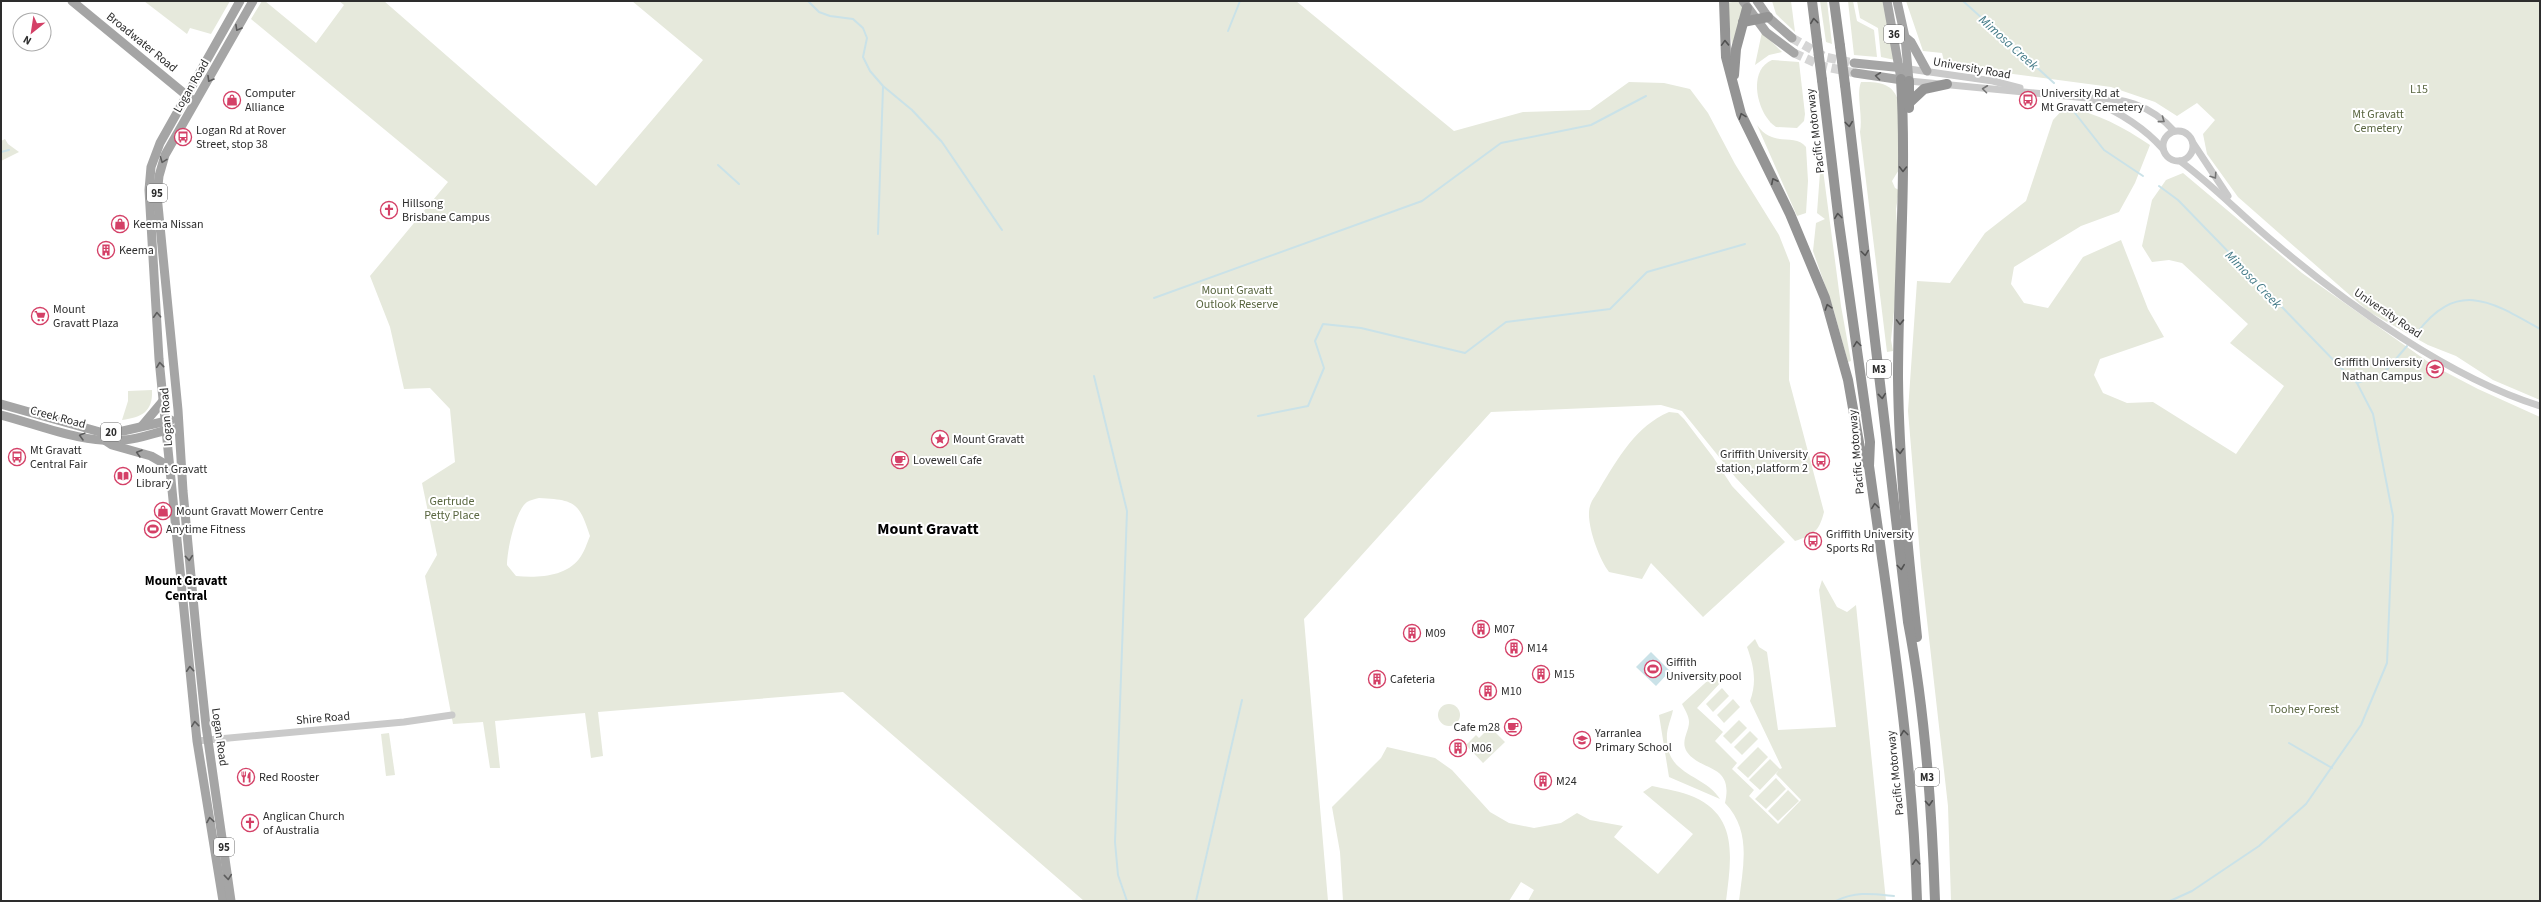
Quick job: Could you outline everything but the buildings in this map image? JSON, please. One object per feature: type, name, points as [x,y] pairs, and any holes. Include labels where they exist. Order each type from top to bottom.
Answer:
[{"type":"highway","points":[[1724,1],[1726,57],[1734,81],[1744,121],[1790,214],[1825,298],[1846,373],[1860,448],[1869,466]]},
{"type":"highway","name":"Pacific Motorway","points":[[1812,1],[1839,224],[1870,442],[1869,466],[1904,734],[1914,831],[1917,901]]},
{"type":"highway","name":"M3","points":[[1834,1],[1907,614],[1914,653],[1929,800],[1935,901]]},
{"type":"highway","points":[[1734,81],[1736,49],[1746,3]]},
{"type":"highway","points":[[1743,22],[1768,16]]},
{"type":"highway","points":[[1904,130],[1909,103],[1905,80]]},
{"type":"highway","points":[[1905,80],[1899,412],[1904,504],[1917,639],[1914,653]]},
{"type":"highway","points":[[1909,103],[1924,89],[1947,84]]},
{"type":"main road","name":"Broadwater Road","points":[[72,1],[196,102]]},
{"type":"main road","name":"Logan Road","points":[[223,901],[197,741],[165,421],[149,178],[160,143],[240,1]]},
{"type":"main road","name":"Logan Road","points":[[231,901],[208,740],[185,518],[179,424],[157,187],[165,155],[253,1]]},
{"type":"main road","points":[[1757,1],[1768,16],[1792,38]]},
{"type":"main road","points":[[1766,1],[1768,16],[1781,45]]},
{"type":"main road","name":"36","points":[[1887,1],[1899,68],[1905,80]]},
{"type":"main road","points":[[1855,73],[1905,80],[1909,69],[1905,37],[1896,1]]},
{"type":"main road","points":[[1746,3],[1755,19],[1781,45],[1794,52]]},
{"type":"main road","points":[[1905,37],[1911,42],[1927,71]]},
{"type":"main road","points":[[1854,62],[1909,69]]},
{"type":"main road","points":[[142,426],[164,401]]},
{"type":"main road","name":"Creek Road","points":[[1,404],[66,421],[93,431],[117,432],[165,421],[179,424]]},
{"type":"main road","name":"Creek Road","points":[[1,415],[106,440],[132,440],[166,430],[179,424]]},
{"type":"main road","points":[[106,440],[112,445],[151,456],[170,468]]},
{"type":"street","name":"University Road","points":[[1909,69],[1993,81],[2031,92]]},
{"type":"street","name":"University Road","points":[[1905,80],[2087,98],[2112,97],[2133,103],[2154,114],[2174,131]]},
{"type":"street","name":"University Road","points":[[2087,98],[2129,119],[2150,134],[2163,149]]},
{"type":"street","points":[[2174,131],[2187,133],[2194,143],[2189,157],[2180,161],[2168,157],[2163,149],[2164,140],[2174,131]]},
{"type":"street","name":"University Road","points":[[2194,143],[2240,210]]},
{"type":"street","name":"University Road","points":[[2180,161],[2240,210],[2275,244],[2375,320],[2496,390],[2530,405],[2540,406]]},
{"type":"street","points":[[2530,405],[2540,410]]},
{"type":"street","name":"Shire Road","points":[[197,741],[404,722],[452,715]]},
{"type":"green space","points":[[144,1],[230,1],[211,34],[190,28],[187,34]]},
{"type":"green space","name":"Mount Gravatt Outlook Reserve","points":[[262,1],[265,1],[316,43],[344,5],[339,1],[384,1],[596,186],[703,60],[632,1],[1296,1],[1454,131],[1523,112],[1590,110],[1629,82],[1664,83],[1690,89],[1708,113],[1735,164],[1779,235],[1790,263],[1789,380],[1824,512],[1822,519],[1814,532],[1795,541],[1736,478],[1682,411],[1661,405],[1491,412],[1304,619],[1328,901],[1084,901],[843,692],[598,712],[603,756],[591,758],[585,713],[495,721],[500,768],[490,768],[483,722],[453,724],[425,576],[437,555],[422,483],[455,462],[450,409],[430,388],[404,389],[390,327],[370,276],[448,182],[251,19]],"holes":[[[539,498],[568,502],[579,510],[590,536],[584,551],[573,565],[558,573],[533,577],[516,576],[507,565],[508,551],[515,522],[528,501]]]},
{"type":"green space","points":[[1739,1],[1743,8],[1732,45],[1726,3]]},
{"type":"green space","points":[[1772,1],[1791,1],[1795,32],[1776,14]]},
{"type":"green space","points":[[1820,1],[1827,1],[1832,44],[1826,42]]},
{"type":"green space","points":[[1848,1],[1853,1],[1857,21],[1874,30],[1877,57],[1854,55]]},
{"type":"green space","points":[[1857,1],[1884,1],[1895,60],[1881,57],[1878,28],[1860,18]]},
{"type":"green space","points":[[1906,1],[2540,1],[2540,400],[2493,380],[2456,356],[2428,345],[2369,312],[2238,197],[2207,154],[2203,134],[2215,120],[2197,103],[2177,116],[2155,102],[2111,87],[1945,65],[1942,53],[1923,51]]},
{"type":"green space","points":[[1762,32],[1782,52],[1769,55],[1755,65]]},
{"type":"green space","points":[[1772,60],[1799,62],[1805,114],[1804,121],[1797,128],[1776,127],[1764,113],[1760,104],[1757,83],[1759,74],[1764,66]]},
{"type":"green space","points":[[1861,82],[1873,82],[1888,86],[1898,100],[1900,168],[1892,181],[1895,188],[1899,190],[1896,209],[1898,242],[1895,302],[1891,340],[1893,351],[1887,352],[1860,132],[1861,119],[1859,93]]},
{"type":"green space","name":"Toohey Forest","points":[[2065,107],[2099,117],[2130,132],[2150,145],[2135,183],[2119,212],[2081,226],[2014,267],[2011,284],[2024,303],[2048,308],[2083,257],[2121,240],[2148,309],[2164,337],[2100,359],[2094,375],[2103,393],[2127,403],[2153,402],[2236,454],[2284,386],[2230,343],[2248,324],[2182,263],[2169,260],[2152,262],[2142,246],[2152,200],[2166,180],[2183,173],[2302,273],[2434,366],[2478,389],[2540,417],[2540,901],[1951,901],[1948,806],[1921,567],[1908,411],[1917,281],[1950,283],[1985,233],[2026,201],[2053,120]]},
{"type":"green space","points":[[1816,117],[1841,306],[1851,361],[1848,362],[1833,308],[1813,251],[1816,223],[1825,219],[1817,213],[1820,172]]},
{"type":"green space","points":[[1757,125],[1770,136],[1777,139],[1796,141],[1806,147],[1808,181],[1806,213],[1797,216]]},
{"type":"green space","points":[[5,139],[8,144],[19,152],[1,161],[1,141]]},
{"type":"green space","points":[[152,390],[151,404],[145,412],[141,415],[122,420],[128,401],[128,391]]},
{"type":"green space","points":[[1669,412],[1678,413],[1684,419],[1713,457],[1732,486],[1785,542],[1703,617],[1651,563],[1642,579],[1609,572],[1597,550],[1589,521],[1590,506],[1592,501],[1621,454],[1637,434],[1657,418]]},
{"type":"green space","points":[[1822,580],[1837,607],[1847,612],[1856,605],[1886,901],[1739,901],[1744,849],[1739,825],[1734,814],[1725,803],[1727,790],[1725,781],[1721,775],[1693,758],[1685,748],[1684,744],[1689,722],[1688,715],[1682,704],[1715,674],[1722,681],[1697,708],[1723,732],[1715,741],[1737,763],[1732,769],[1754,790],[1749,796],[1778,824],[1801,800],[1776,774],[1779,770],[1760,790],[1749,780],[1770,759],[1780,769],[1782,768],[1750,701],[1754,674],[1747,647],[1755,639],[1759,647],[1767,652],[1778,730],[1836,727],[1819,590]]},
{"type":"green space","points":[[1722,688],[1729,696],[1713,712],[1706,704]]},
{"type":"green space","points":[[1733,699],[1740,707],[1724,723],[1717,715]]},
{"type":"green space","points":[[1449,704],[1457,707],[1460,715],[1457,723],[1449,726],[1441,723],[1438,715],[1441,707]]},
{"type":"green space","points":[[1673,710],[1668,728],[1667,740],[1669,752],[1673,761],[1688,774],[1705,784],[1720,799],[1669,777],[1659,715]]},
{"type":"green space","points":[[1739,720],[1747,728],[1731,744],[1723,736]]},
{"type":"green space","points":[[1490,727],[1505,742],[1483,763],[1466,745],[1476,735],[1479,738]]},
{"type":"green space","points":[[1750,731],[1758,739],[1742,755],[1734,747]]},
{"type":"green space","points":[[389,733],[395,775],[386,776],[381,734]]},
{"type":"green space","points":[[1387,747],[1435,758],[1452,770],[1490,812],[1509,823],[1534,828],[1561,823],[1577,813],[1590,820],[1623,826],[1614,837],[1658,874],[1693,834],[1643,792],[1652,786],[1694,797],[1708,806],[1719,816],[1729,841],[1730,855],[1726,901],[1528,901],[1534,890],[1521,882],[1509,901],[1343,901],[1340,852],[1332,807],[1381,758]]},
{"type":"green space","points":[[1758,747],[1768,757],[1748,778],[1737,768]]},
{"type":"green space","points":[[1776,778],[1786,789],[1766,809],[1755,799]]},
{"type":"green space","points":[[1788,790],[1799,801],[1778,821],[1768,811]]},
{"type":"water","name":"Giffith University pool","points":[[1651,652],[1670,671],[1656,686],[1636,667]]},
{"type":"waterway","points":[[808,1],[819,12],[830,16],[853,19],[863,28],[867,38],[863,57],[870,71],[883,86],[912,110],[942,142],[1002,230]]},
{"type":"waterway","points":[[1228,31],[1240,1]]},
{"type":"waterway","name":"Mimosa Creek","points":[[1963,1],[2054,83]]},
{"type":"waterway","points":[[878,234],[883,87]]},
{"type":"waterway","points":[[1154,298],[1422,201],[1501,143],[1591,125],[1646,96]]},
{"type":"waterway","name":"Mimosa Creek","points":[[2071,108],[2104,150],[2143,176]]},
{"type":"waterway","points":[[1,152],[9,150]]},
{"type":"waterway","points":[[718,165],[739,184]]},
{"type":"waterway","name":"Mimosa Creek","points":[[2159,186],[2178,200],[2347,374]]},
{"type":"waterway","points":[[1258,416],[1308,406],[1324,368],[1315,341],[1323,324],[1361,328],[1465,353],[1506,322],[1610,309],[1647,272],[1745,244]]},
{"type":"waterway","name":"Mimosa Creek","points":[[2416,334],[2431,317],[2446,306],[2460,301],[2475,300],[2506,310],[2540,329]]},
{"type":"waterway","name":"Mimosa Creek","points":[[2355,381],[2357,383],[2383,374],[2407,346]]},
{"type":"waterway","points":[[1094,376],[1127,511],[1115,842],[1118,875],[1127,901]]},
{"type":"waterway","points":[[2170,901],[2192,891],[2259,846],[2306,804],[2361,725],[2387,663],[2393,516],[2373,414],[2357,383]]},
{"type":"waterway","points":[[1196,901],[1242,700]]},
{"type":"waterway","points":[[2289,743],[2332,768]]},
{"type":"waterway","points":[[1836,901],[1858,894],[1894,896]]},
{"type":"tunnel","points":[[1792,38],[1825,57],[1854,63]]},
{"type":"tunnel","points":[[1794,53],[1822,66],[1855,73]]},
{"type":"place","name":"Computer Alliance","points":[[232,100]]},
{"type":"place","name":"University Rd at Mt Gravatt Cemetery","points":[[2028,100]]},
{"type":"place","name":"Logan Rd at Rover Street, stop 38","points":[[183,137]]},
{"type":"place","name":"Hillsong Brisbane Campus","points":[[389,210]]},
{"type":"place","name":"Keema Nissan","points":[[120,224]]},
{"type":"place","name":"Keema","points":[[106,250]]},
{"type":"place","name":"Mount Gravatt Plaza","points":[[40,316]]},
{"type":"place","name":"Griffith University Nathan Campus","points":[[2435,369]]},
{"type":"place","name":"Mount Gravatt","points":[[940,439]]},
{"type":"place","name":"Mt Gravatt Central Fair","points":[[17,457]]},
{"type":"place","name":"Lovewell Cafe","points":[[900,460]]},
{"type":"place","name":"Griffith University station, platform 2","points":[[1821,461]]},
{"type":"place","name":"Mount Gravatt Library","points":[[123,476]]},
{"type":"place","name":"Mount Gravatt Mowerr Centre","points":[[163,511]]},
{"type":"place","name":"Anytime Fitness","points":[[153,529]]},
{"type":"place","name":"Griffith University Sports Rd","points":[[1813,541]]},
{"type":"place","name":"M07","points":[[1481,629]]},
{"type":"place","name":"M09","points":[[1412,633]]},
{"type":"place","name":"M14","points":[[1514,648]]},
{"type":"place","name":"Giffith University pool","points":[[1653,669]]},
{"type":"place","name":"M15","points":[[1541,674]]},
{"type":"place","name":"Cafeteria","points":[[1377,679]]},
{"type":"place","name":"M10","points":[[1488,691]]},
{"type":"place","name":"Cafe m28","points":[[1513,727]]},
{"type":"place","name":"Yarranlea Primary School","points":[[1582,740]]},
{"type":"place","name":"M06","points":[[1458,748]]},
{"type":"place","name":"Red Rooster","points":[[246,777]]},
{"type":"place","name":"M24","points":[[1543,781]]},
{"type":"place","name":"Anglican Church of Australia","points":[[250,823]]},
{"type":"district","name":"Mount Gravatt","points":[[928,528]]},
{"type":"district","name":"Mount Gravatt Central","points":[[186,588]]},
{"type":"park label","name":"L15","points":[[2419,89]]},
{"type":"park label","name":"Mt Gravatt Cemetery","points":[[2378,121]]},
{"type":"park label","name":"Gertrude Petty Place","points":[[452,508]]}]
